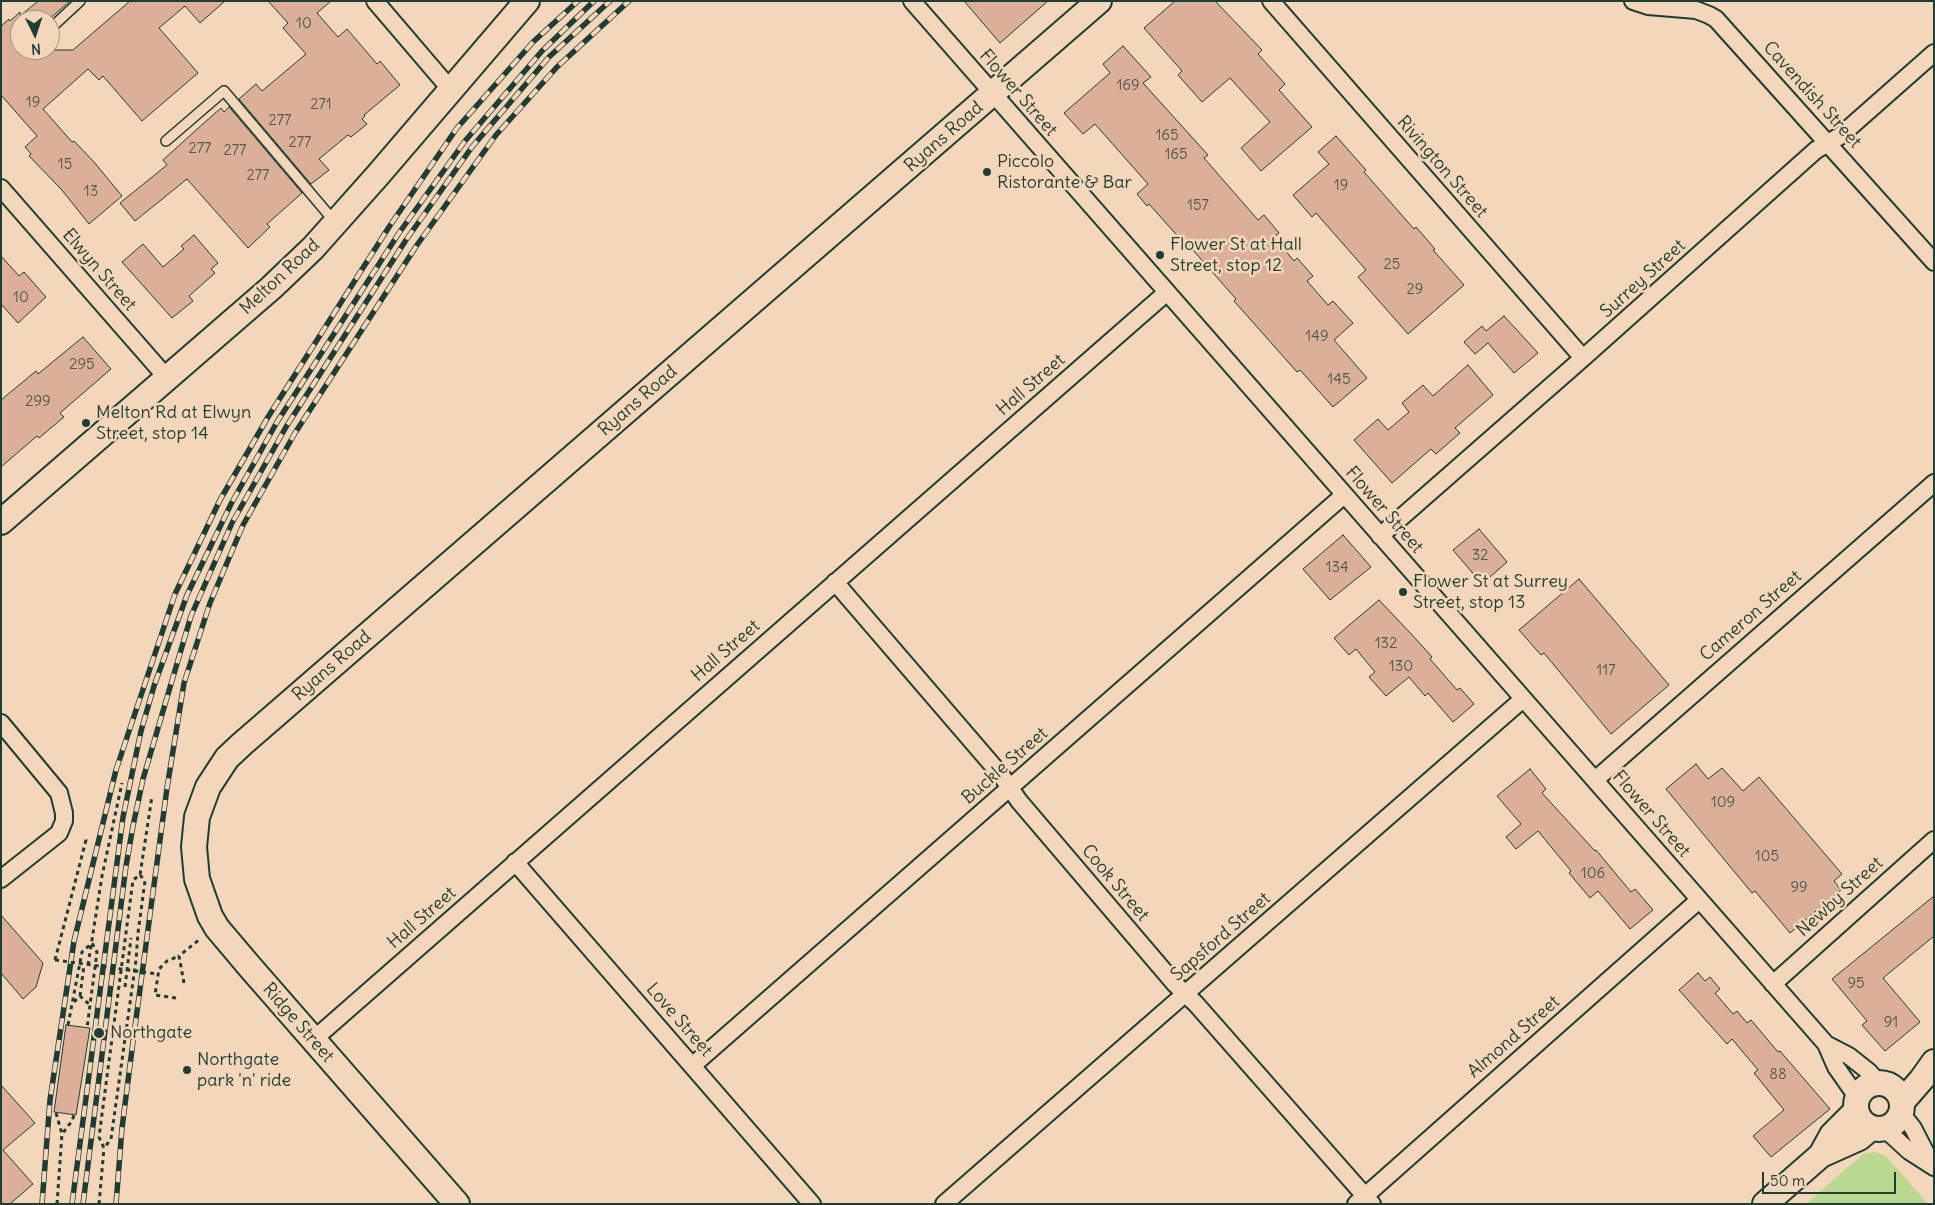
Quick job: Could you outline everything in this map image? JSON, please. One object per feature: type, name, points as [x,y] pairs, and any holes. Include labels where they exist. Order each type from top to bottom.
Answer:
[{"type":"street","points":[[375,1],[451,90]]},
{"type":"street","name":"Melton Road","points":[[1,522],[271,288],[336,223],[527,1]]},
{"type":"street","name":"Flower Street","points":[[912,1],[1826,1044],[1856,1104]]},
{"type":"street","name":"Ryans Road","points":[[197,817],[208,787],[217,772],[242,744],[993,95],[1099,1]]},
{"type":"street","name":"Rivington Street","points":[[1271,1],[1583,358]]},
{"type":"street","name":"Cavendish Street","points":[[1633,1],[1648,6],[1680,5],[1716,19],[1934,262]]},
{"type":"street","name":"Surrey Street","points":[[1380,536],[1816,150],[1840,136],[1934,53]]},
{"type":"street","name":"Elwyn Street","points":[[1,188],[167,378]]},
{"type":"street","name":"Hall Street","points":[[313,1040],[1166,293]]},
{"type":"street","name":"Cameron Street","points":[[1595,780],[1934,483]]},
{"type":"street","name":"Buckle Street","points":[[692,1066],[1344,495]]},
{"type":"street","name":"Cook Street","points":[[835,582],[1169,977],[1196,1004],[1364,1201]]},
{"type":"street","name":"Sapsford Street","points":[[944,1204],[1523,699]]},
{"type":"street","points":[[1,723],[59,793],[64,813],[63,824],[59,833],[1,880]]},
{"type":"street","name":"Ridge Street","points":[[197,817],[195,865],[200,892],[210,916],[228,942],[457,1204]]},
{"type":"street","name":"Newby Street","points":[[1774,984],[1934,840]]},
{"type":"street","name":"Love Street","points":[[515,862],[812,1204]]},
{"type":"street","name":"Almond Street","points":[[1364,1201],[1700,900]]},
{"type":"street","name":"Flower Street","points":[[1826,1044],[1849,1056],[1868,1071],[1909,1151],[1933,1166]]},
{"type":"street","points":[[1856,1104],[1861,1122],[1887,1106],[1922,1079],[1934,1062]]},
{"type":"street","points":[[1821,1155],[1866,1087],[1887,1106]]},
{"type":"street","points":[[1765,1204],[1821,1155],[1859,1138],[1887,1106]]},
{"type":"street","name":"Flower Street","points":[[1887,1106],[1913,1128],[1933,1166]]},
{"type":"lane","points":[[60,20],[80,1]]},
{"type":"lane","points":[[166,141],[224,91],[336,223]]},
{"type":"path","points":[[88,965],[102,876],[122,783]]},
{"type":"path","points":[[99,1204],[104,1148],[99,1138],[133,880],[140,875],[152,796]]},
{"type":"path","points":[[84,839],[55,960],[158,974]]},
{"type":"path","points":[[104,1148],[111,1139],[131,994],[146,880],[140,875]]},
{"type":"path","points":[[125,988],[131,938],[127,931]]},
{"type":"path","points":[[131,938],[138,933]]},
{"type":"path","points":[[176,998],[155,995],[159,969],[166,961],[180,956],[201,939]]},
{"type":"path","points":[[68,1026],[82,952],[92,943]]},
{"type":"path","points":[[87,1028],[97,952],[92,943]]},
{"type":"path","points":[[180,956],[184,983]]},
{"type":"path","points":[[73,1002],[80,996],[84,965]]},
{"type":"path","points":[[118,992],[125,988]]},
{"type":"path","points":[[125,988],[131,994]]},
{"type":"path","points":[[80,996],[90,1005]]},
{"type":"path","points":[[56,1113],[62,1134],[57,1204]]},
{"type":"path","points":[[62,1134],[72,1121],[74,1115]]},
{"type":"green space","points":[[1875,1152],[1885,1155],[1928,1204],[1806,1204],[1863,1154]]},
{"type":"building","points":[[38,1],[70,1],[60,10],[27,10]]},
{"type":"building","points":[[130,1],[225,1],[200,23],[185,6],[159,28],[198,73],[142,121],[103,76],[99,80],[88,69],[43,109],[72,142],[74,141],[94,162],[122,196],[89,224],[61,189],[29,156],[31,154],[25,147],[37,136],[1,95],[1,26],[9,19],[10,60],[60,60],[60,50],[73,50]]},
{"type":"building","points":[[268,1],[331,1],[317,13],[338,37],[347,29],[377,64],[380,61],[400,85],[364,115],[362,119],[367,124],[351,137],[348,135],[319,159],[329,170],[311,184],[239,99],[256,84],[262,91],[306,54],[283,28],[288,23]]},
{"type":"building","points":[[964,1],[1048,1],[1000,43]]},
{"type":"building","points":[[1175,1],[1215,1],[1262,50],[1258,54],[1285,84],[1279,90],[1312,127],[1261,171],[1241,148],[1270,122],[1230,78],[1202,102],[1178,75],[1182,71],[1144,28]]},
{"type":"building","points":[[1123,46],[1151,77],[1143,83],[1208,155],[1204,158],[1258,220],[1264,215],[1279,233],[1274,237],[1294,261],[1297,258],[1313,276],[1307,281],[1328,305],[1333,301],[1353,323],[1334,340],[1367,378],[1333,407],[1300,370],[1297,372],[1234,301],[1236,299],[1185,241],[1183,242],[1149,204],[1147,206],[1137,194],[1148,184],[1095,124],[1083,134],[1064,113],[1110,73],[1103,64]]},
{"type":"building","points":[[229,107],[302,193],[267,224],[270,227],[248,248],[187,179],[135,221],[120,203],[167,165],[163,160],[205,122],[221,108],[224,112]]},
{"type":"building","points":[[1336,136],[1366,170],[1364,172],[1414,229],[1416,227],[1435,249],[1433,250],[1464,285],[1408,334],[1358,277],[1366,270],[1316,213],[1312,217],[1293,195],[1329,164],[1318,152]]},
{"type":"building","points":[[194,235],[218,263],[211,269],[215,273],[189,296],[193,301],[172,318],[122,262],[143,244],[163,267],[184,249],[181,246]]},
{"type":"building","points":[[1,256],[19,276],[24,272],[46,297],[18,323],[1,304]]},
{"type":"building","points":[[1504,316],[1538,353],[1514,373],[1488,343],[1475,354],[1464,342],[1482,326],[1486,331]]},
{"type":"building","points":[[83,337],[111,369],[60,413],[64,417],[39,438],[37,436],[1,467],[1,400],[36,371],[38,374]]},
{"type":"building","points":[[1468,365],[1493,395],[1455,428],[1460,433],[1436,454],[1431,449],[1392,483],[1354,440],[1378,419],[1388,430],[1409,412],[1402,403],[1423,385],[1433,396]]},
{"type":"building","points":[[1479,529],[1507,562],[1482,584],[1453,550]]},
{"type":"building","points":[[1343,535],[1371,567],[1330,600],[1303,569]]},
{"type":"building","points":[[1579,579],[1669,685],[1611,734],[1544,653],[1541,655],[1519,630]]},
{"type":"building","points":[[1379,600],[1432,657],[1430,659],[1457,690],[1460,688],[1474,704],[1453,722],[1428,693],[1425,696],[1409,677],[1386,696],[1369,677],[1375,672],[1356,649],[1349,655],[1334,638]]},
{"type":"building","points":[[1696,764],[1708,779],[1722,768],[1743,791],[1759,777],[1842,874],[1834,881],[1841,890],[1790,933],[1755,891],[1752,893],[1666,789]]},
{"type":"building","points":[[1530,769],[1546,789],[1542,793],[1596,850],[1631,892],[1635,889],[1653,910],[1630,929],[1598,891],[1590,898],[1569,873],[1571,871],[1538,831],[1516,849],[1506,837],[1521,824],[1497,796]]},
{"type":"building","points":[[1934,896],[1934,936],[1883,978],[1920,1022],[1885,1051],[1862,1025],[1867,1021],[1832,979]]},
{"type":"building","points":[[1,915],[43,963],[36,987],[23,999],[1,973]]},
{"type":"building","points":[[1698,973],[1705,981],[1710,977],[1720,989],[1715,993],[1733,1014],[1737,1011],[1747,1023],[1751,1020],[1830,1109],[1771,1157],[1753,1136],[1784,1110],[1754,1073],[1758,1070],[1732,1039],[1727,1044],[1679,990]]},
{"type":"building","points":[[66,1025],[90,1028],[76,1115],[54,1112]]},
{"type":"building","points":[[1,1085],[35,1123],[3,1150],[33,1184],[10,1204],[1,1204]]},
{"type":"railway","points":[[42,1204],[50,1100],[74,941],[116,770],[175,594],[220,500],[268,417],[389,227],[457,128],[533,42],[578,1]]},
{"type":"railway","points":[[72,1204],[123,817],[141,731],[154,686],[187,595],[231,504],[277,422],[399,233],[465,141],[542,51],[594,1]]},
{"type":"railway","points":[[83,1204],[126,866],[133,826],[143,779],[191,616],[232,523],[286,427],[406,240],[472,147],[549,57],[610,1]]},
{"type":"railway","points":[[116,1204],[122,1128],[134,1034],[167,788],[184,683],[210,603],[243,525],[295,433],[417,245],[496,135],[557,67],[629,1]]},
{"type":"place","name":"Piccolo Ristorante & Bar","points":[[987,172]]},
{"type":"place","name":"Flower St at Hall Street, stop 12","points":[[1160,255]]},
{"type":"place","name":"Melton Rd at Elwyn Street, stop 14","points":[[86,423]]},
{"type":"place","name":"Flower St at Surrey Street, stop 13","points":[[1403,592]]},
{"type":"place","name":"Northgate","points":[[99,1033]]},
{"type":"place","name":"Northgate park 'n' ride","points":[[187,1070]]}]
